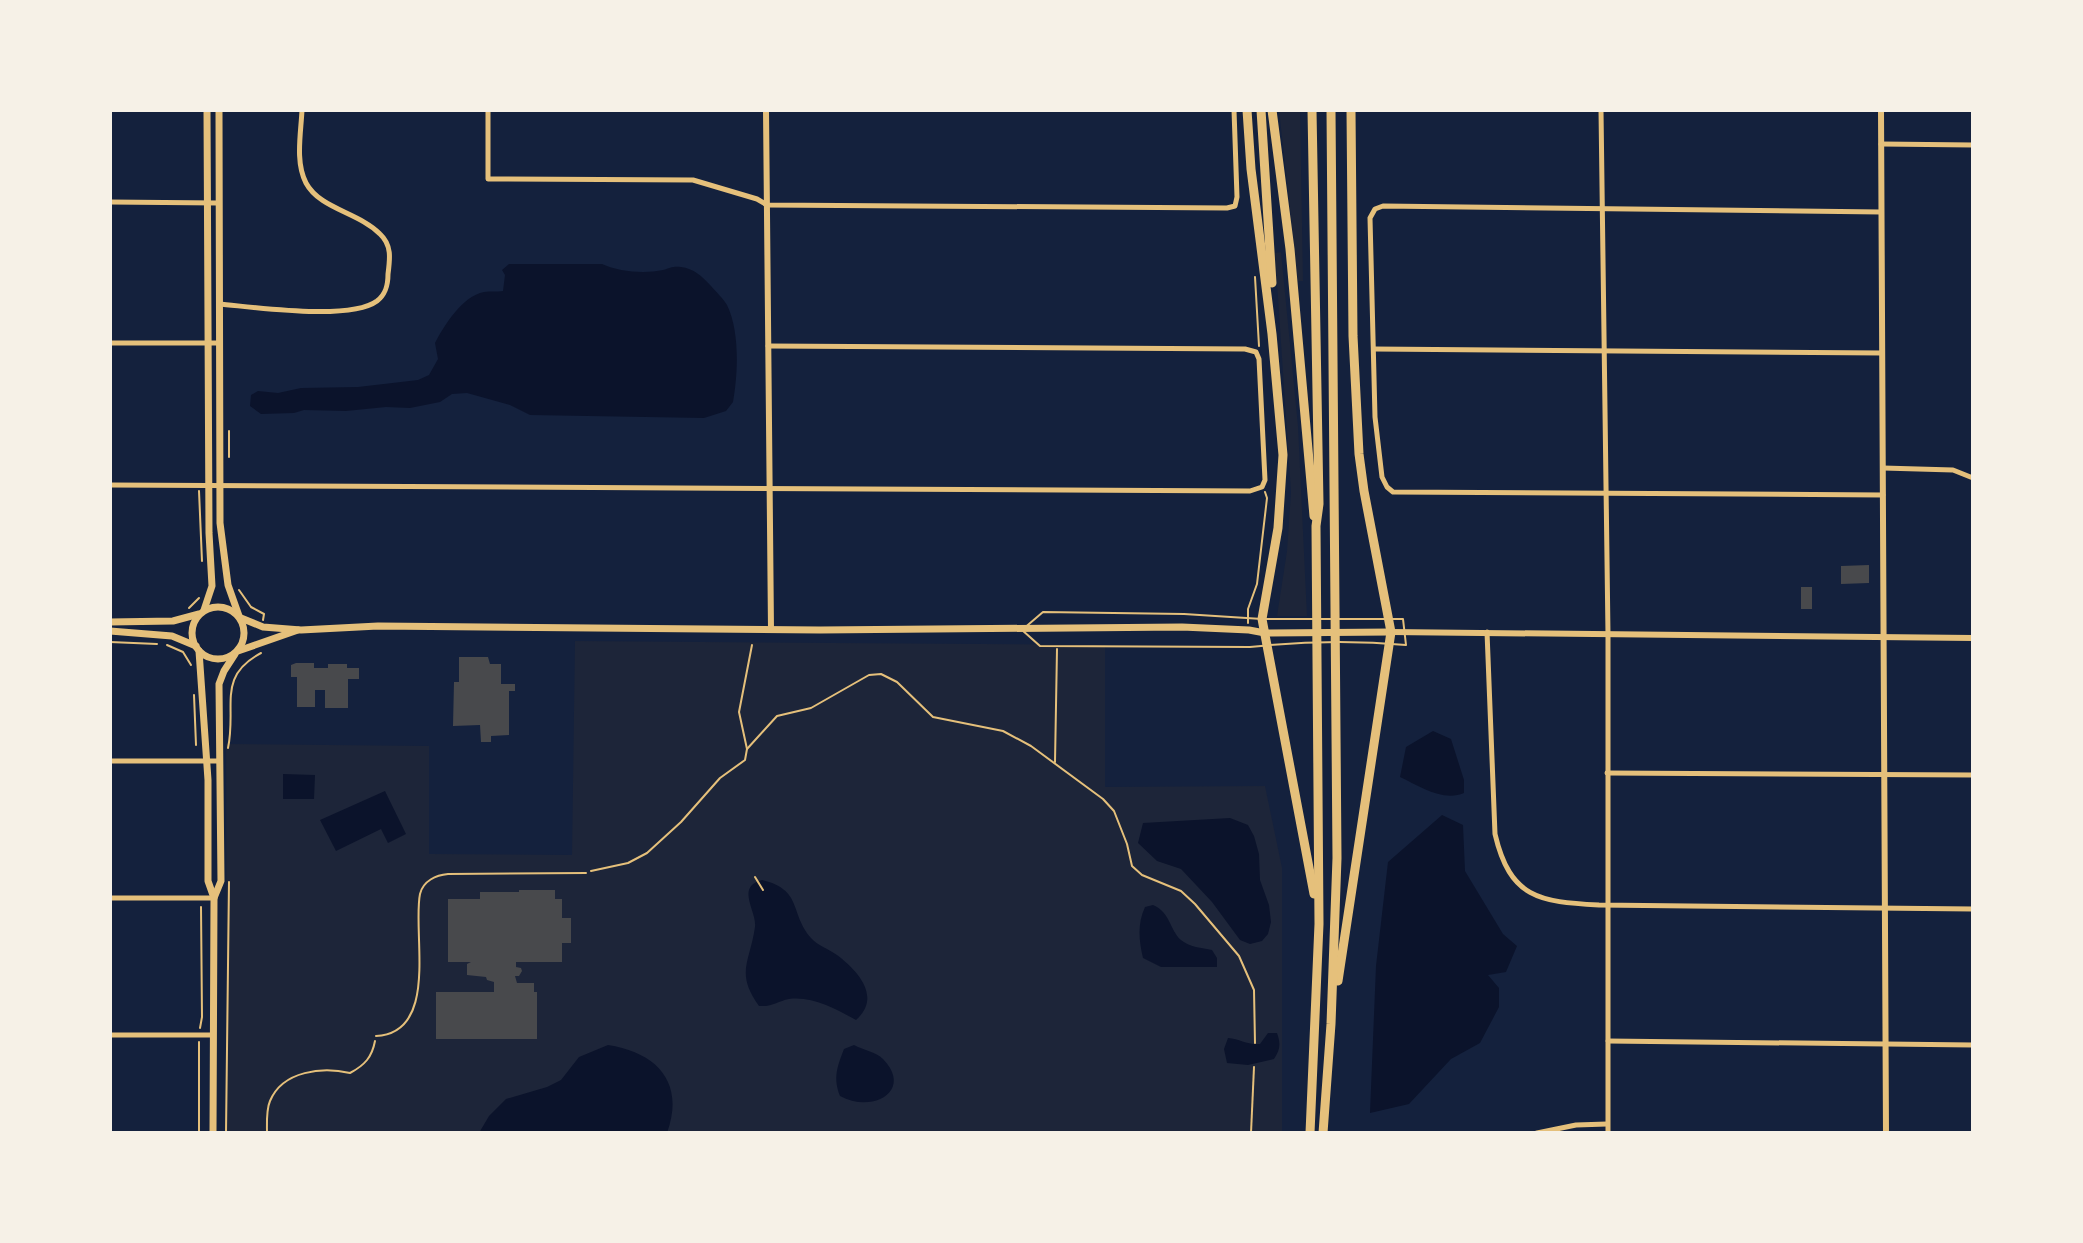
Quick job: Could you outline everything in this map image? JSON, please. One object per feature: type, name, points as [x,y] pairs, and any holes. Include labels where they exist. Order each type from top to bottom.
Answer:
[{"type":"highway","points":[[1247,110],[1283,455],[1278,528],[1262,619],[1319,924]]},
{"type":"highway","points":[[1261,110],[1274,314],[1272,334]]},
{"type":"highway","points":[[1272,110],[1290,249],[1316,526]]},
{"type":"highway","points":[[1310,1133],[1319,924],[1316,526],[1319,473],[1312,110]]},
{"type":"highway","points":[[1323,1133],[1331,1024],[1337,858],[1331,110]]},
{"type":"highway","points":[[1331,1024],[1391,632],[1359,454],[1353,336],[1351,110]]},
{"type":"main road","points":[[207,110],[212,586],[192,630],[197,649],[207,762],[208,881],[214,898],[213,1133]]},
{"type":"main road","points":[[214,898],[221,881],[219,684],[245,635],[228,585],[220,523],[219,110]]},
{"type":"main road","points":[[110,622],[173,621],[219,606],[263,627],[301,630],[385,626],[771,630],[1182,627],[1368,636],[1391,632]]},
{"type":"main road","points":[[110,631],[172,636],[213,659],[220,659],[301,630]]},
{"type":"street","points":[[219,304],[339,311],[374,303],[386,290],[390,253],[384,237],[357,217],[323,202],[307,185],[300,163],[302,110]]},
{"type":"street","points":[[488,110],[488,179],[693,180],[757,199],[767,205],[1227,208],[1235,206],[1234,110]]},
{"type":"street","points":[[766,110],[771,630]]},
{"type":"street","points":[[1601,110],[1608,634],[1608,1133]]},
{"type":"street","points":[[1881,110],[1886,1133]]},
{"type":"street","points":[[1881,144],[1973,145]]},
{"type":"street","points":[[110,202],[218,203]]},
{"type":"street","points":[[1881,212],[1383,206],[1375,209],[1370,218],[1375,417],[1382,477],[1393,492],[1883,495]]},
{"type":"street","points":[[110,343],[220,343]]},
{"type":"street","points":[[110,485],[1250,491],[1262,487],[1265,480],[1259,359],[1256,352],[1245,349],[768,346]]},
{"type":"street","points":[[1374,349],[1882,353]]},
{"type":"street","points":[[1883,468],[1953,470],[1973,478]]},
{"type":"street","points":[[1391,632],[1973,638]]},
{"type":"street","points":[[1487,632],[1495,834],[1502,863],[1513,879],[1528,892],[1548,900],[1608,905],[1973,909]]},
{"type":"street","points":[[110,761],[220,761]]},
{"type":"street","points":[[1607,773],[1973,775]]},
{"type":"street","points":[[110,898],[214,898]]},
{"type":"street","points":[[110,1035],[213,1035]]},
{"type":"street","points":[[1608,1041],[1973,1045]]},
{"type":"street","points":[[1537,1133],[1576,1125],[1607,1124]]},
{"type":"lane","points":[[376,1036],[396,1030],[411,1012],[415,1001],[420,980],[420,894],[431,879],[448,874],[586,873]]},
{"type":"path","points":[[1254,276],[1260,339],[1256,352]]},
{"type":"path","points":[[1035,616],[1043,612],[1248,617],[1257,584],[1267,498],[1262,487]]},
{"type":"path","points":[[199,496],[202,566]]},
{"type":"path","points":[[237,585],[251,607],[264,614]]},
{"type":"path","points":[[184,610],[195,603],[200,595]]},
{"type":"path","points":[[1273,619],[1296,618]]},
{"type":"path","points":[[1367,618],[1379,619]]},
{"type":"path","points":[[1022,630],[1040,646],[1256,646]]},
{"type":"path","points":[[1368,636],[1382,642]]},
{"type":"path","points":[[110,642],[171,646]]},
{"type":"path","points":[[1276,642],[1297,642]]},
{"type":"path","points":[[586,873],[628,863],[647,853],[681,822],[720,778],[745,760],[747,749],[739,712],[740,694],[752,645]]},
{"type":"path","points":[[1055,762],[1057,647]]},
{"type":"path","points":[[228,751],[233,723],[232,680],[244,663],[264,651]]},
{"type":"path","points":[[747,749],[777,716],[811,708],[869,675],[881,674],[897,682],[933,717],[1003,731],[1055,762],[1103,799],[1114,811],[1132,866],[1142,875],[1181,891],[1239,956],[1254,990],[1255,1043]]},
{"type":"path","points":[[755,877],[763,890]]},
{"type":"path","points":[[226,1133],[229,881]]},
{"type":"path","points":[[200,1024],[201,911]]},
{"type":"path","points":[[267,1133],[270,1101],[278,1088],[314,1070],[333,1069],[350,1073],[364,1065],[373,1053],[376,1036]]},
{"type":"path","points":[[199,1044],[199,1133]]},
{"type":"path","points":[[1251,1133],[1254,1067]]},
{"type":"shaded area","points":[[1279,110],[1300,110],[1303,281],[1298,281]]},
{"type":"shaded area","points":[[1281,252],[1298,426],[1307,616],[1277,616],[1287,551],[1291,492],[1275,253]]},
{"type":"shaded area","points":[[509,264],[602,264],[640,272],[672,267],[694,271],[721,297],[731,316],[737,353],[733,402],[726,411],[704,418],[530,415],[510,405],[467,393],[452,394],[440,402],[410,408],[261,414],[250,406],[251,395],[258,391],[278,393],[301,388],[358,387],[418,380],[429,375],[438,359],[435,343],[449,320],[468,299],[484,292],[503,291],[505,275],[502,270]]},
{"type":"shaded area","points":[[575,641],[1105,645],[1105,787],[1265,786],[1282,868],[1282,1133],[227,1133],[226,744],[429,746],[429,854],[572,855]]},
{"type":"shaded area","points":[[1433,731],[1451,739],[1464,780],[1464,793],[1440,794],[1400,777],[1406,747]]},
{"type":"shaded area","points":[[283,774],[315,775],[314,799],[283,799]]},
{"type":"shaded area","points":[[385,791],[406,834],[388,843],[381,829],[336,851],[320,820]]},
{"type":"shaded area","points":[[1442,815],[1463,825],[1465,871],[1503,934],[1517,946],[1506,972],[1488,975],[1499,988],[1499,1007],[1480,1043],[1451,1059],[1409,1104],[1370,1113],[1376,966],[1388,862]]},
{"type":"shaded area","points":[[1230,818],[1248,825],[1254,836],[1259,854],[1260,880],[1269,905],[1271,922],[1268,934],[1262,941],[1250,944],[1240,940],[1212,902],[1181,869],[1157,861],[1138,843],[1143,823]]},
{"type":"shaded area","points":[[762,880],[775,884],[790,896],[811,938],[837,955],[859,977],[867,994],[867,1002],[856,1020],[807,999],[789,999],[759,1006],[748,985],[746,967],[755,927],[748,894],[754,883]]},
{"type":"shaded area","points":[[1153,905],[1167,917],[1181,940],[1212,950],[1217,958],[1217,967],[1161,967],[1143,958],[1141,920],[1145,907]]},
{"type":"shaded area","points":[[1268,1033],[1277,1033],[1278,1037],[1278,1053],[1274,1059],[1248,1065],[1227,1063],[1224,1049],[1228,1038],[1260,1044]]},
{"type":"shaded area","points":[[608,1045],[641,1055],[663,1073],[672,1099],[667,1133],[479,1133],[489,1116],[506,1099],[561,1080],[579,1057]]},
{"type":"shaded area","points":[[854,1045],[883,1059],[891,1071],[894,1081],[891,1090],[876,1101],[852,1101],[840,1096],[836,1078],[838,1067],[844,1049]]},
{"type":"building","points":[[1869,565],[1869,583],[1841,584],[1841,566]]},
{"type":"building","points":[[1801,587],[1812,587],[1812,609],[1801,609]]},
{"type":"building","points":[[459,657],[488,657],[490,664],[501,664],[501,684],[515,684],[515,691],[509,691],[509,735],[491,736],[491,742],[481,742],[480,725],[453,726],[454,682],[459,682]]},
{"type":"building","points":[[314,663],[314,668],[347,664],[347,668],[359,668],[359,679],[348,679],[348,708],[325,708],[325,690],[315,690],[315,707],[297,707],[297,677],[291,677],[291,665]]},
{"type":"building","points":[[555,890],[555,899],[562,899],[562,918],[571,918],[571,943],[562,943],[562,962],[516,962],[516,967],[522,971],[515,976],[517,983],[534,983],[534,992],[537,992],[537,1039],[436,1039],[436,992],[494,992],[494,982],[486,977],[467,975],[467,964],[471,962],[448,962],[448,899],[480,899],[480,892]]}]
